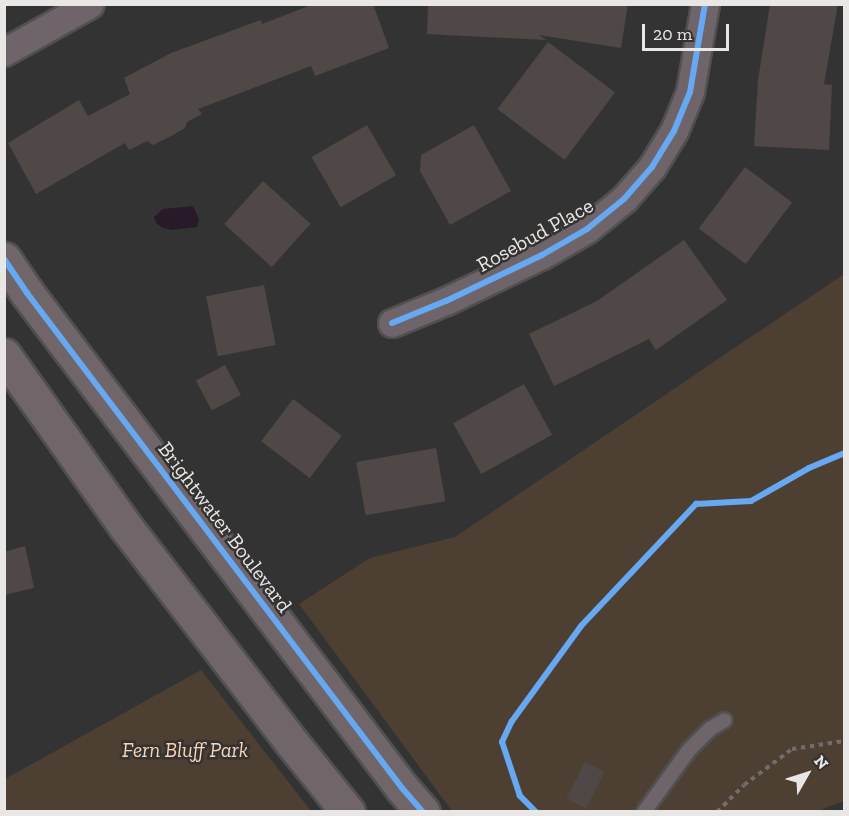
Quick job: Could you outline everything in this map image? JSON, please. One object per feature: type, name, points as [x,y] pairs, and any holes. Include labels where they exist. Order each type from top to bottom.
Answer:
[{"type":"street","points":[[4,52],[90,4]]},
{"type":"street","name":"Rosebud Place","points":[[392,323],[446,301],[542,255],[587,229],[624,199],[652,167],[674,131],[690,92],[705,4]]},
{"type":"street","name":"Brightwater Boulevard","points":[[4,259],[27,293],[402,788],[423,812]]},
{"type":"street","points":[[4,354],[125,526],[348,812]]},
{"type":"lane","points":[[644,812],[689,750],[710,729],[725,720]]},
{"type":"path","points":[[717,812],[744,785],[792,749],[844,741]]},
{"type":"green space","points":[[844,274],[844,801],[815,812],[452,811],[299,604],[370,558],[455,537]]},
{"type":"green space","name":"Fern Bluff Park","points":[[201,670],[311,811],[5,811],[5,779]]},
{"type":"shaded area","points":[[193,206],[199,219],[197,227],[173,230],[163,228],[156,223],[154,217],[163,209]]},
{"type":"building","points":[[314,4],[373,4],[389,48],[315,76],[311,66],[198,109],[202,114],[187,122],[185,128],[173,135],[153,145],[147,141],[129,150],[125,143],[36,194],[8,143],[79,100],[88,116],[130,94],[124,78],[171,53],[261,20],[262,24]]},
{"type":"building","points":[[428,4],[628,4],[621,48],[539,35],[546,40],[427,34]]},
{"type":"building","points":[[770,4],[838,4],[824,84],[832,85],[829,150],[754,146],[758,80]]},
{"type":"building","points":[[548,42],[615,93],[565,160],[497,109]]},
{"type":"building","points":[[367,125],[396,175],[341,207],[312,157]]},
{"type":"building","points":[[474,125],[511,191],[450,225],[420,171],[421,155]]},
{"type":"building","points":[[745,167],[792,203],[746,264],[699,228]]},
{"type":"building","points":[[263,181],[311,224],[272,267],[224,224]]},
{"type":"building","points":[[684,240],[727,300],[656,350],[649,339],[554,386],[529,334],[597,301]]},
{"type":"building","points":[[264,285],[276,345],[218,356],[206,296]]},
{"type":"building","points":[[225,365],[241,395],[212,411],[196,380]]},
{"type":"building","points":[[524,384],[552,435],[481,474],[453,423]]},
{"type":"building","points":[[293,399],[342,436],[310,478],[261,441]]},
{"type":"building","points":[[436,448],[445,501],[366,515],[356,462]]},
{"type":"building","points":[[25,546],[34,588],[4,595],[4,552]]},
{"type":"building","points":[[585,762],[605,772],[586,809],[566,799]]},
{"type":"cycle path","points":[[392,323],[446,301],[542,255],[587,229],[624,199],[652,167],[674,131],[690,92],[705,4]]},
{"type":"cycle path","points":[[4,259],[27,293],[402,788],[423,812]]},
{"type":"cycle path","points":[[536,812],[520,796],[502,742],[512,721],[581,626],[696,504],[751,501],[809,468],[844,453]]}]
